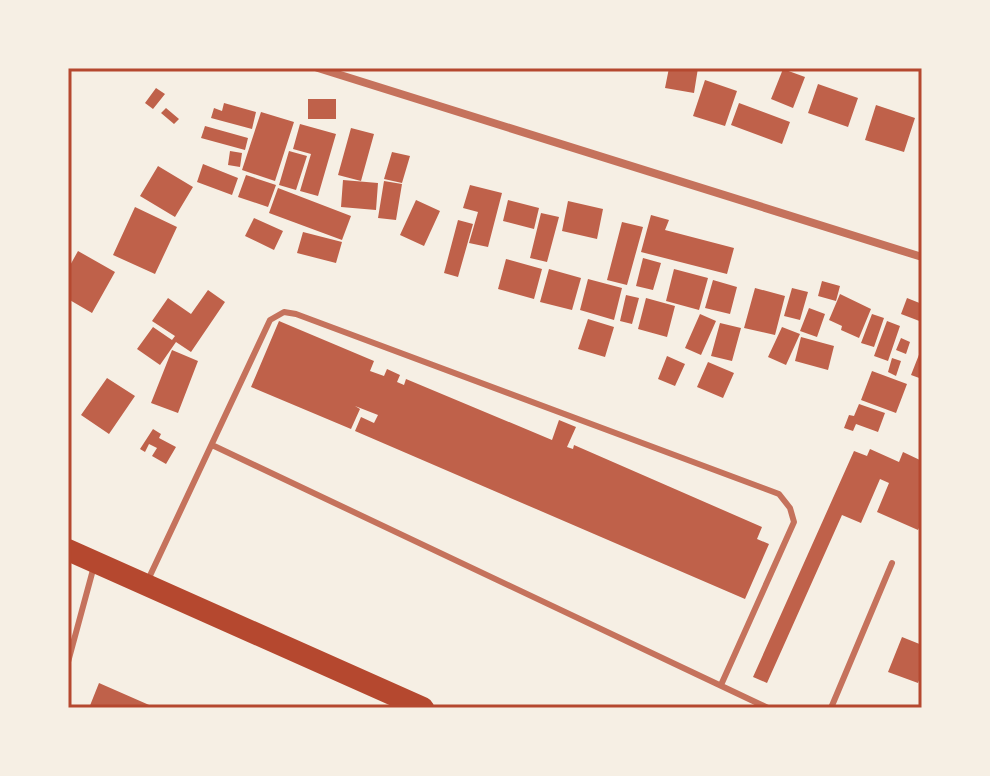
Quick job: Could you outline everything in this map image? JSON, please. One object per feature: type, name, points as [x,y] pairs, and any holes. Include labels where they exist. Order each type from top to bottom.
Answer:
[{"type":"highway","points":[[68,550],[423,708]]},
{"type":"street","points":[[318,68],[922,257]]},
{"type":"lane","points":[[146,585],[270,320],[284,312],[311,319],[779,494],[790,508],[794,522],[721,685]]},
{"type":"lane","points":[[212,445],[768,708]]},
{"type":"lane","points":[[68,662],[95,562]]},
{"type":"lane","points":[[831,708],[892,563]]},
{"type":"building","points":[[669,68],[698,68],[694,93],[665,88]]},
{"type":"building","points":[[783,69],[805,77],[793,108],[771,99]]},
{"type":"building","points":[[705,80],[737,91],[725,126],[693,116]]},
{"type":"building","points":[[818,84],[858,98],[848,127],[808,113]]},
{"type":"building","points":[[156,88],[165,94],[153,109],[145,103]]},
{"type":"building","points":[[308,99],[336,99],[336,119],[308,119]]},
{"type":"building","points":[[224,103],[256,112],[252,129],[211,118],[214,108],[222,111]]},
{"type":"building","points":[[739,103],[790,122],[782,144],[731,125]]},
{"type":"building","points":[[876,105],[915,118],[904,152],[865,140]]},
{"type":"building","points":[[166,108],[179,119],[174,124],[161,113]]},
{"type":"building","points":[[261,112],[294,122],[275,181],[242,170]]},
{"type":"building","points":[[300,124],[336,134],[318,196],[300,191],[311,154],[293,149]]},
{"type":"building","points":[[205,126],[248,138],[245,150],[201,138]]},
{"type":"building","points":[[351,128],[374,134],[361,181],[338,175]]},
{"type":"building","points":[[230,151],[242,153],[240,167],[228,165]]},
{"type":"building","points":[[289,151],[307,156],[296,190],[279,185]]},
{"type":"building","points":[[392,152],[410,156],[402,183],[384,179]]},
{"type":"building","points":[[203,164],[238,178],[232,195],[197,182]]},
{"type":"building","points":[[158,166],[193,187],[175,217],[140,196]]},
{"type":"building","points":[[246,175],[276,185],[268,207],[238,197]]},
{"type":"building","points":[[343,180],[378,183],[376,210],[341,207]]},
{"type":"building","points":[[384,181],[402,184],[396,220],[378,218]]},
{"type":"building","points":[[470,185],[502,193],[488,247],[469,243],[478,212],[463,208]]},
{"type":"building","points":[[278,188],[351,216],[342,240],[269,213]]},
{"type":"building","points":[[416,200],[440,211],[424,246],[400,235]]},
{"type":"building","points":[[508,200],[539,208],[534,229],[503,221]]},
{"type":"building","points":[[568,201],[603,209],[597,239],[562,231]]},
{"type":"building","points":[[135,207],[177,227],[155,274],[113,255]]},
{"type":"building","points":[[541,213],[559,217],[547,262],[530,258]]},
{"type":"building","points":[[651,215],[669,220],[665,230],[734,248],[727,274],[641,252]]},
{"type":"building","points":[[254,218],[283,231],[274,250],[245,236]]},
{"type":"building","points":[[458,220],[473,224],[458,277],[444,273]]},
{"type":"building","points":[[622,222],[643,227],[627,285],[607,280]]},
{"type":"building","points":[[303,232],[342,242],[336,263],[297,253]]},
{"type":"building","points":[[78,251],[115,272],[92,313],[68,299],[68,269]]},
{"type":"building","points":[[643,258],[661,263],[653,290],[636,286]]},
{"type":"building","points":[[506,259],[542,269],[534,299],[498,289]]},
{"type":"building","points":[[549,269],[581,278],[572,310],[540,302]]},
{"type":"building","points":[[674,269],[708,278],[699,310],[666,301]]},
{"type":"building","points":[[588,279],[622,288],[614,320],[580,310]]},
{"type":"building","points":[[713,280],[737,287],[730,314],[705,308]]},
{"type":"building","points":[[822,281],[840,286],[836,301],[818,296]]},
{"type":"building","points":[[755,288],[785,296],[775,335],[744,328]]},
{"type":"building","points":[[792,288],[808,292],[800,320],[784,316]]},
{"type":"building","points":[[208,290],[225,302],[191,352],[176,342],[160,365],[137,349],[153,327],[172,340],[175,336],[152,321],[168,298],[191,314]]},
{"type":"building","points":[[840,294],[871,309],[859,338],[841,330],[842,326],[829,320]]},
{"type":"building","points":[[626,295],[639,298],[632,324],[620,321]]},
{"type":"building","points":[[646,298],[675,306],[667,337],[638,329]]},
{"type":"building","points":[[907,298],[922,304],[922,322],[901,314]]},
{"type":"building","points":[[809,308],[825,314],[817,337],[800,331]]},
{"type":"building","points":[[700,314],[716,321],[701,355],[685,348]]},
{"type":"building","points":[[872,314],[884,318],[874,347],[861,343]]},
{"type":"building","points":[[588,319],[614,327],[605,357],[578,349]]},
{"type":"building","points":[[279,321],[374,361],[370,371],[384,376],[387,369],[400,375],[397,382],[404,385],[406,379],[552,440],[559,420],[576,427],[567,447],[573,449],[574,445],[762,527],[757,539],[769,544],[745,599],[355,431],[361,417],[374,423],[378,415],[355,406],[360,409],[351,429],[251,387]]},
{"type":"building","points":[[887,321],[900,326],[888,361],[874,356]]},
{"type":"building","points":[[720,323],[741,328],[732,361],[711,356]]},
{"type":"building","points":[[782,327],[800,334],[786,365],[768,357]]},
{"type":"building","points":[[801,337],[834,346],[828,370],[795,361]]},
{"type":"building","points":[[901,338],[910,342],[906,354],[896,350]]},
{"type":"building","points":[[922,347],[922,379],[911,375]]},
{"type":"building","points":[[172,350],[198,361],[178,413],[151,403]]},
{"type":"building","points":[[667,356],[685,364],[675,386],[658,379]]},
{"type":"building","points":[[892,358],[901,361],[896,376],[888,372]]},
{"type":"building","points":[[708,362],[734,373],[723,398],[697,387]]},
{"type":"building","points":[[872,371],[907,384],[896,413],[861,400]]},
{"type":"building","points":[[107,378],[135,396],[109,434],[81,415]]},
{"type":"building","points":[[859,404],[885,413],[878,432],[856,424],[853,431],[844,428],[849,415],[854,416]]},
{"type":"building","points":[[153,429],[161,434],[159,438],[176,447],[166,464],[152,456],[157,448],[149,444],[145,452],[140,449]]},
{"type":"building","points":[[870,449],[899,462],[903,452],[922,461],[922,522],[918,530],[877,512],[889,483],[880,479],[861,523],[842,515],[767,683],[753,677],[854,451],[867,456]]},
{"type":"building","points":[[902,637],[922,645],[922,673],[918,683],[888,672]]},
{"type":"building","points":[[99,683],[156,708],[89,708]]}]
